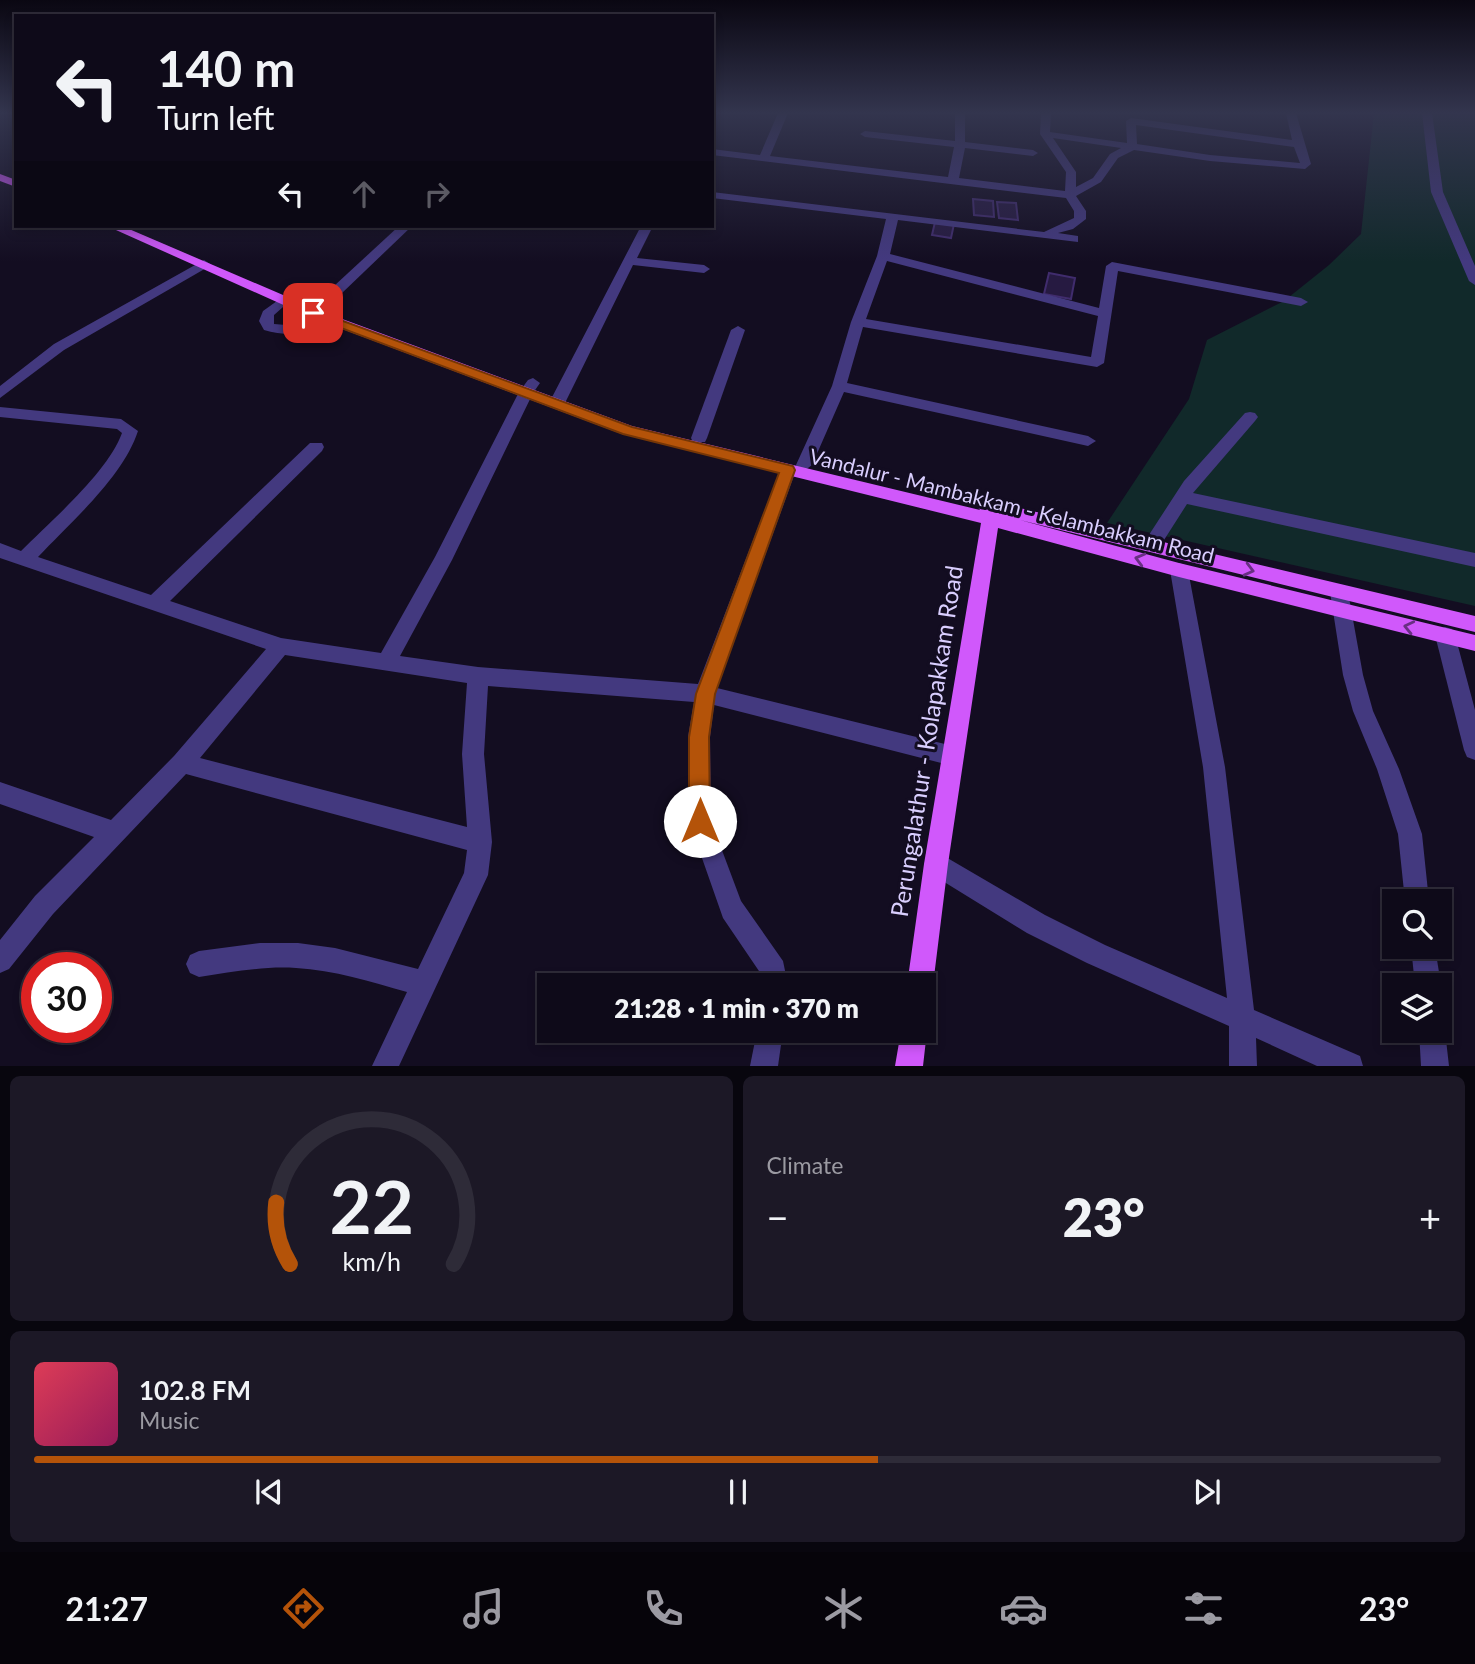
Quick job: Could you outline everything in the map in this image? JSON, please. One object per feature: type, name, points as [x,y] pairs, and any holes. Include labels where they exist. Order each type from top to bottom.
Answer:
[{"type":"main road","name":"Vandalur - Mambakkam - Kelambakkam Road","points":[[119,228],[284,300],[560,398],[796,467]]},
{"type":"main road","name":"Vandalur - Mambakkam - Kelambakkam Road","points":[[138,228],[321,313]]},
{"type":"main road","name":"Vandalur - Mambakkam - Kelambakkam Road","points":[[560,398],[628,430],[991,513],[1151,546],[1475,643]]},
{"type":"main road","name":"Vandalur - Mambakkam - Kelambakkam Road","points":[[991,513],[1180,570],[1475,624]]},
{"type":"main road","name":"Perungalathur - Kolapakkam Road","points":[[922,973],[991,513]]},
{"type":"main road","points":[[909,1066],[912,1043]]},
{"type":"street","points":[[795,163],[1070,195],[1097,180],[1109,163]]},
{"type":"street","points":[[953,181],[957,163]]},
{"type":"street","points":[[1043,234],[1069,226],[1080,219],[1080,211],[1070,195],[1071,172],[1065,163]]},
{"type":"street","points":[[1265,163],[1301,167],[1305,163]]},
{"type":"street","points":[[1433,163],[1437,192],[1475,281]]},
{"type":"street","points":[[714,195],[1074,239]]},
{"type":"street","points":[[774,973],[732,909],[700,821],[699,737],[705,694],[796,467],[839,386],[858,321],[883,256],[893,216]]},
{"type":"street","points":[[284,300],[268,314],[266,321],[269,327],[295,332],[321,313],[404,228]]},
{"type":"street","points":[[560,398],[646,228]]},
{"type":"street","points":[[858,321],[1097,363],[1115,251]]},
{"type":"street","points":[[883,256],[1105,314]]},
{"type":"street","points":[[629,261],[704,269]]},
{"type":"street","points":[[0,393],[59,347],[204,264]]},
{"type":"street","points":[[1112,266],[1301,302]]},
{"type":"street","points":[[699,438],[738,330]]},
{"type":"street","points":[[839,386],[1088,441]]},
{"type":"street","points":[[386,662],[443,560],[529,387]]},
{"type":"street","points":[[0,412],[121,424],[130,430],[127,443],[114,461],[24,560]]},
{"type":"street","points":[[1151,546],[1182,497],[1250,417]]},
{"type":"street","points":[[154,604],[316,447]]},
{"type":"street","points":[[1182,497],[1475,560]]},
{"type":"street","points":[[0,550],[281,646],[478,676],[705,694],[953,756]]},
{"type":"street","points":[[1180,570],[1214,767],[1242,1019],[1243,1066]]},
{"type":"street","points":[[1342,601],[1353,675],[1363,711],[1388,769],[1410,834],[1417,889]]},
{"type":"street","points":[[1445,635],[1475,750]]},
{"type":"street","points":[[0,960],[44,905],[182,763],[281,646]]},
{"type":"street","points":[[385,1066],[476,875],[480,842],[473,754],[478,676]]},
{"type":"street","points":[[182,763],[480,842]]},
{"type":"street","points":[[0,793],[114,832]]},
{"type":"street","points":[[936,864],[1036,924],[1096,954],[1350,1066]]},
{"type":"street","points":[[199,964],[282,954],[316,957],[424,983]]},
{"type":"street","points":[[764,1066],[768,1043]]},
{"type":"street","points":[[1433,1043],[1434,1066]]},
{"type":"green space","points":[[1369,163],[1475,163],[1475,606],[1107,523],[1189,399],[1207,340],[1284,301],[1329,265],[1361,234]]},
{"type":"building","points":[[973,199],[993,201],[994,217],[974,215]]},
{"type":"building","points":[[997,202],[1016,203],[1018,220],[999,218]]},
{"type":"building","points":[[935,222],[954,224],[951,238],[932,235]]},
{"type":"building","points":[[1049,273],[1075,278],[1071,299],[1044,294]]},
{"type":"route","points":[[313,313],[628,430],[788,470],[743,585],[705,694],[699,737],[700,821]]}]
